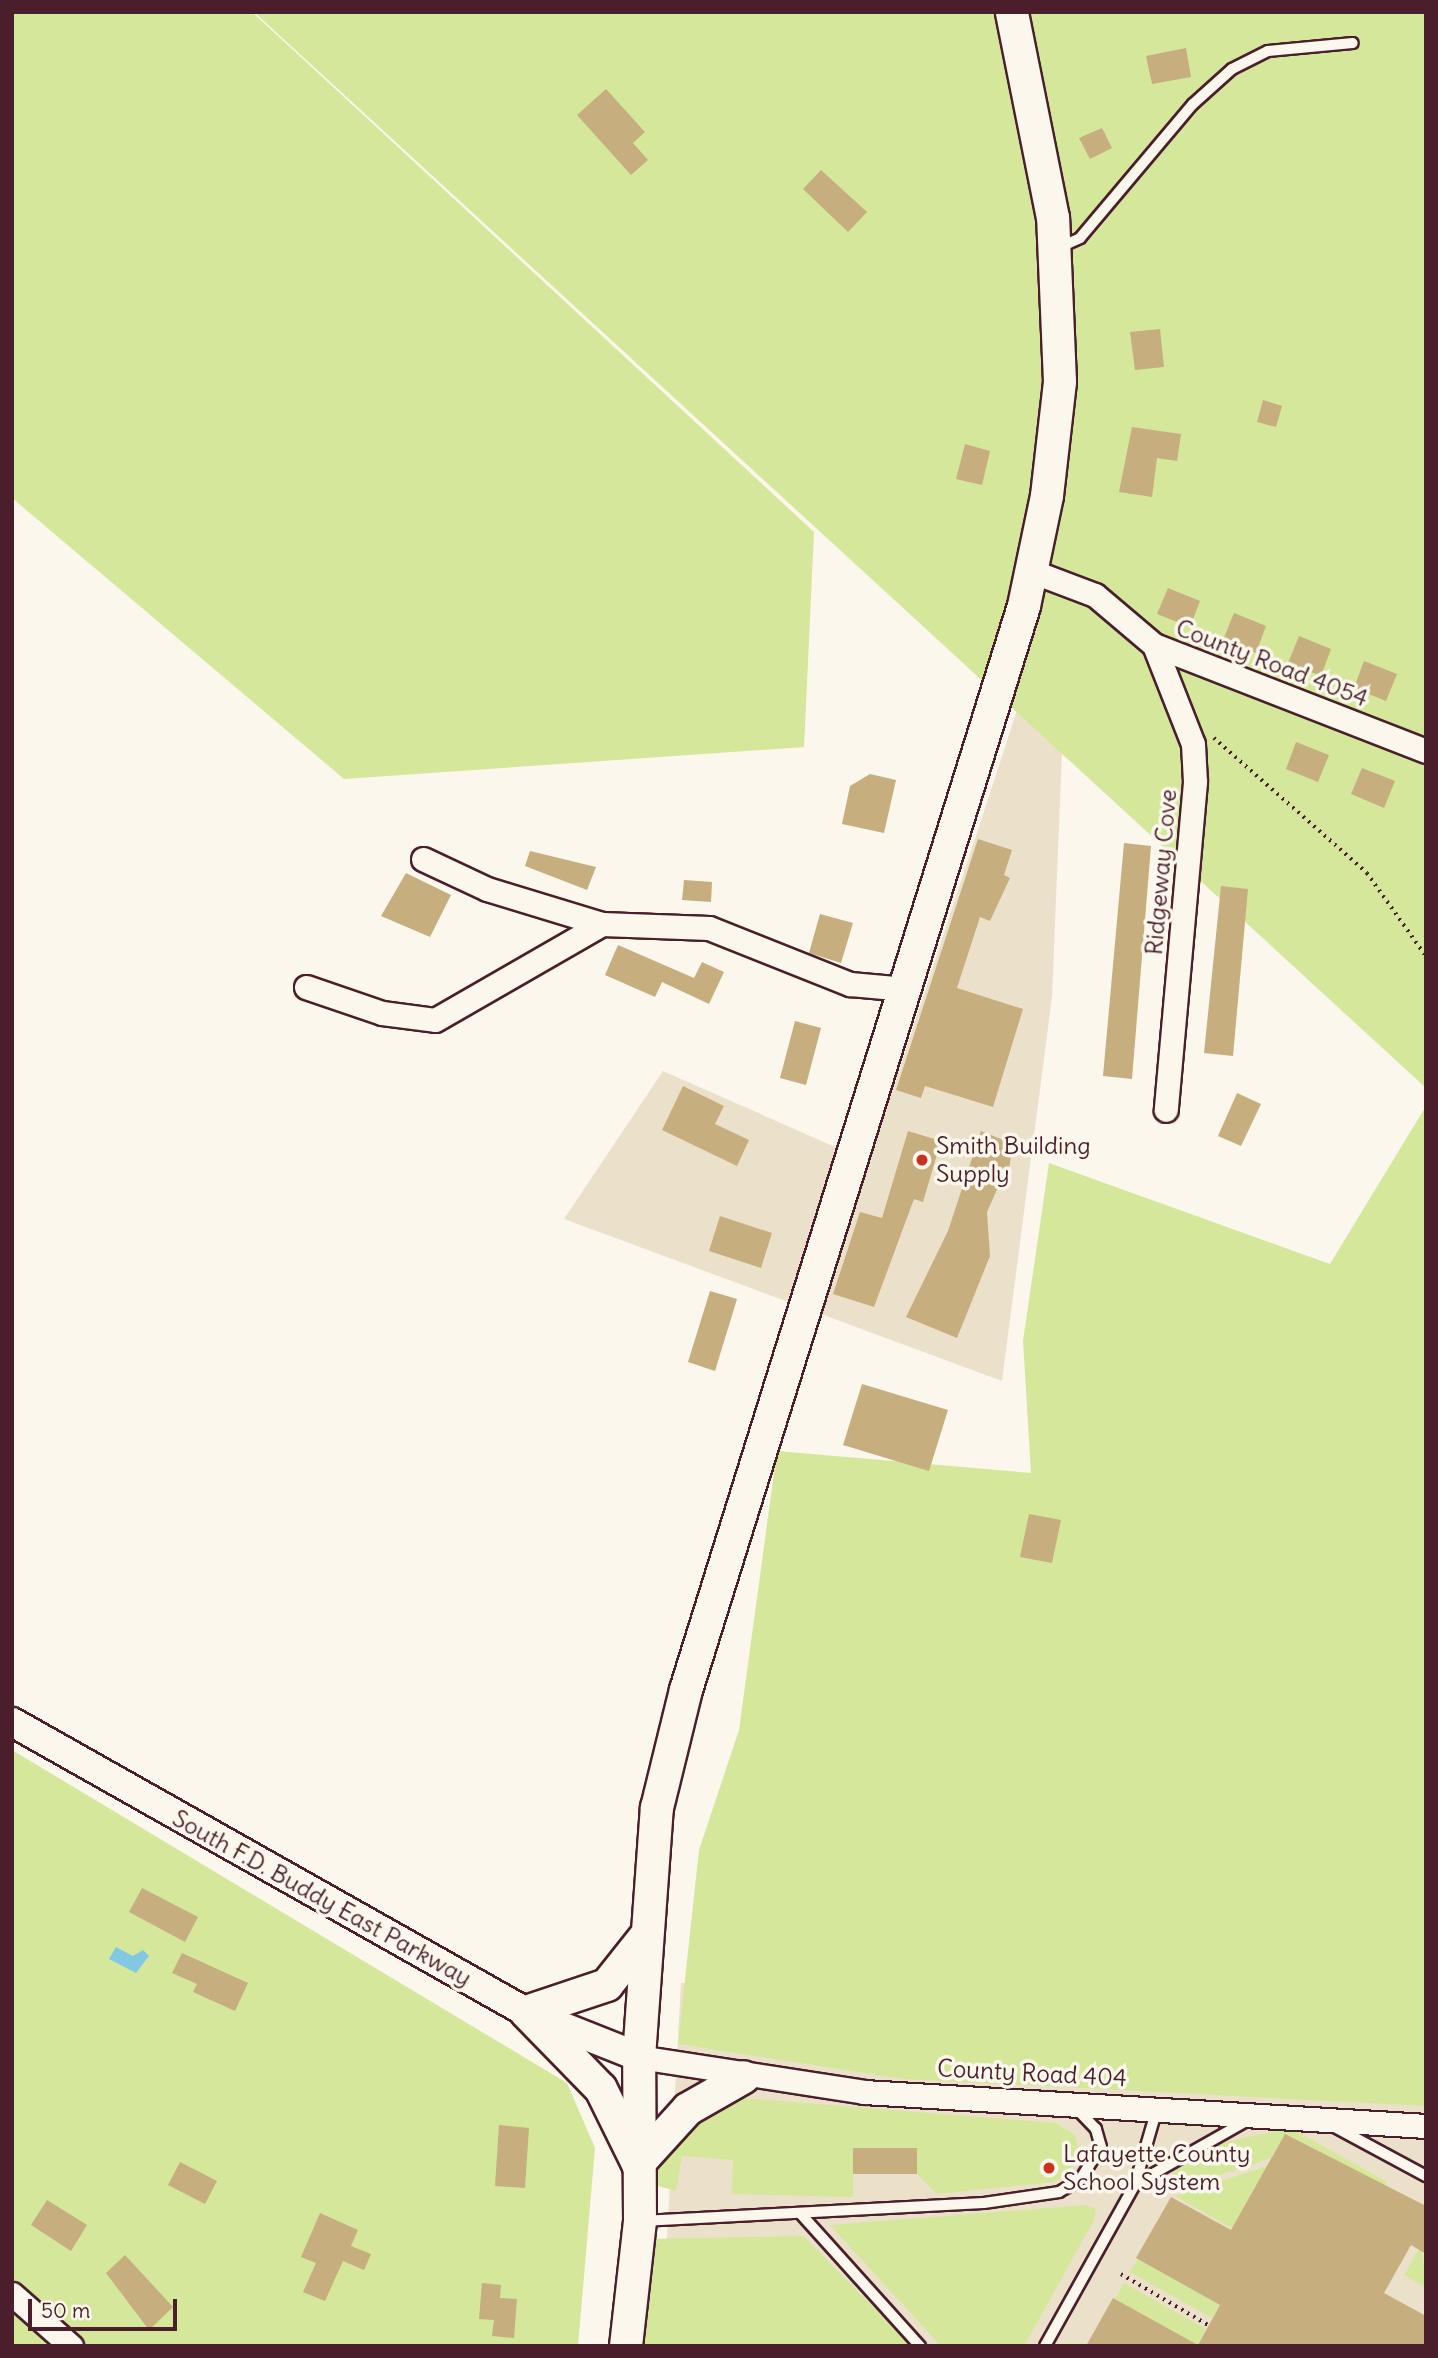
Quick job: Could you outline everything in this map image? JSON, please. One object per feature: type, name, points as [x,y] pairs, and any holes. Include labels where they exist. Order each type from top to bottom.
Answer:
[{"type":"main road","points":[[626,2346],[640,2221],[639,2057],[657,1808],[686,1690],[1034,572],[1060,382],[1055,250],[1038,120],[1012,12]]},
{"type":"main road","points":[[638,2164],[601,2089],[526,2012],[607,1985],[625,1970],[648,1932]]},
{"type":"main road","points":[[638,2164],[688,2109],[744,2077]]},
{"type":"street","name":"County Road 4054","points":[[1034,572],[1095,595],[1154,645],[1426,751]]},
{"type":"street","name":"Ridgeway Cove","points":[[1154,645],[1193,744],[1195,782],[1166,1111]]},
{"type":"street","points":[[423,859],[486,889],[602,924],[709,928],[850,984],[906,989]]},
{"type":"street","points":[[306,987],[382,1013],[435,1020],[602,924]]},
{"type":"street","name":"South F.D. Buddy East Parkway","points":[[12,1722],[526,2012],[639,2057]]},
{"type":"street","name":"County Road 404","points":[[639,2057],[744,2077],[864,2092],[1158,2105],[1426,2126]]},
{"type":"street","points":[[12,2294],[71,2346]]},
{"type":"lane","points":[[1055,250],[1080,238],[1193,104],[1232,69],[1268,51],[1353,43]]},
{"type":"lane","points":[[640,2221],[801,2214],[1059,2192],[1080,2180],[1101,2147],[1096,2129],[1069,2101]]},
{"type":"lane","points":[[1045,2346],[1135,2184],[1158,2105]]},
{"type":"lane","points":[[1135,2184],[1263,2112]]},
{"type":"lane","points":[[1315,2116],[1426,2176]]},
{"type":"lane","points":[[801,2214],[920,2346]]},
{"type":"path","points":[[1181,713],[1304,812],[1367,873],[1426,956]]},
{"type":"path","points":[[1121,2274],[1208,2325]]},
{"type":"shaded area","points":[[1025,686],[1064,702],[1052,997],[1002,1381],[564,1219],[663,1071],[869,1162]]},
{"type":"shaded area","name":"Lafayette County School System","points":[[1426,1956],[1426,2346],[661,2346],[681,1983]]},
{"type":"green space","points":[[12,12],[252,12],[814,532],[804,747],[344,779],[12,498]]},
{"type":"green space","points":[[254,12],[1426,12],[1426,1088]]},
{"type":"green space","points":[[1426,1106],[1426,2106],[903,2079],[678,2044],[699,1850],[739,1730],[777,1451],[1031,1473],[1023,1341],[1049,1163],[1330,1264]]},
{"type":"green space","points":[[12,1750],[567,2083],[595,2148],[578,2346],[12,2346]]},
{"type":"green space","points":[[731,2097],[1055,2123],[1074,2134],[1079,2149],[1075,2164],[1055,2182],[937,2194],[917,2174],[917,2148],[853,2148],[853,2197],[732,2194],[733,2160],[682,2156],[676,2191],[658,2186],[648,2171],[692,2114]]},
{"type":"green space","points":[[1291,2128],[1387,2182],[1384,2189],[1285,2134],[1271,2158],[1172,2191],[1164,2187],[1182,2161],[1229,2141]]},
{"type":"green space","points":[[1267,2166],[1240,2233],[1175,2196]]},
{"type":"green space","points":[[1085,2205],[1096,2209],[1094,2220],[1024,2346],[941,2346],[830,2225]]},
{"type":"green space","points":[[803,2236],[912,2346],[640,2346],[645,2239]]},
{"type":"green space","points":[[1426,2237],[1422,2251],[1426,2288],[1404,2275]]},
{"type":"green space","points":[[1138,2259],[1220,2305],[1212,2318],[1130,2272]]},
{"type":"green space","points":[[1124,2283],[1206,2329],[1198,2345],[1115,2299]]},
{"type":"water","points":[[116,1947],[133,1956],[143,1950],[149,1956],[136,1973],[109,1959]]},
{"type":"building","points":[[1186,48],[1191,77],[1152,84],[1146,56]]},
{"type":"building","points":[[606,89],[645,132],[633,143],[648,160],[631,175],[577,115]]},
{"type":"building","points":[[1102,128],[1112,148],[1090,159],[1079,138]]},
{"type":"building","points":[[821,170],[867,212],[848,232],[803,189]]},
{"type":"building","points":[[1160,329],[1164,367],[1135,370],[1130,332]]},
{"type":"building","points":[[1263,400],[1282,406],[1276,427],[1257,422]]},
{"type":"building","points":[[1132,427],[1181,434],[1177,461],[1157,458],[1152,497],[1119,492]]},
{"type":"building","points":[[965,444],[990,451],[982,485],[956,479]]},
{"type":"building","points":[[1168,588],[1200,601],[1190,627],[1157,614]]},
{"type":"building","points":[[1234,613],[1266,626],[1256,653],[1223,640]]},
{"type":"building","points":[[1299,636],[1331,649],[1321,676],[1288,663]]},
{"type":"building","points":[[1364,661],[1397,674],[1386,701],[1354,688]]},
{"type":"building","points":[[1296,742],[1329,755],[1318,782],[1286,769]]},
{"type":"building","points":[[1362,768],[1395,781],[1384,808],[1351,794]]},
{"type":"building","points":[[870,774],[896,780],[884,833],[842,824],[850,786]]},
{"type":"building","points":[[978,839],[1012,850],[1004,875],[1010,878],[990,921],[980,917],[957,988],[1023,1009],[993,1107],[925,1086],[921,1098],[896,1090]]},
{"type":"building","points":[[1124,843],[1151,846],[1132,1079],[1103,1076]]},
{"type":"building","points":[[530,851],[596,867],[587,890],[525,866]]},
{"type":"building","points":[[406,873],[451,895],[430,937],[381,916]]},
{"type":"building","points":[[684,880],[712,882],[711,902],[682,900]]},
{"type":"building","points":[[1221,886],[1248,889],[1233,1056],[1204,1053]]},
{"type":"building","points":[[820,914],[853,923],[841,963],[809,953]]},
{"type":"building","points":[[618,945],[694,978],[702,962],[724,972],[709,1004],[662,982],[655,997],[605,975]]},
{"type":"building","points":[[795,1021],[821,1028],[806,1085],[780,1078]]},
{"type":"building","points":[[683,1086],[724,1106],[715,1124],[749,1140],[737,1166],[662,1130]]},
{"type":"building","points":[[1237,1093],[1261,1104],[1241,1146],[1218,1136]]},
{"type":"building","points":[[908,1131],[941,1141],[923,1202],[914,1199],[874,1307],[833,1294],[860,1212],[882,1218]]},
{"type":"building","points":[[981,1131],[1013,1144],[1006,1188],[999,1185],[987,1212],[990,1256],[957,1338],[906,1317],[948,1231]]},
{"type":"building","points":[[720,1216],[772,1233],[761,1268],[709,1251]]},
{"type":"building","points":[[710,1291],[737,1299],[715,1371],[688,1362]]},
{"type":"building","points":[[862,1384],[948,1410],[929,1471],[843,1445]]},
{"type":"building","points":[[1029,1514],[1061,1520],[1052,1563],[1020,1557]]},
{"type":"building","points":[[142,1888],[198,1917],[185,1942],[129,1912]]},
{"type":"building","points":[[182,1953],[248,1983],[235,2011],[193,1992],[197,1984],[172,1973]]},
{"type":"building","points":[[499,2125],[529,2128],[525,2188],[495,2186]]},
{"type":"building","points":[[1285,2134],[1426,2206],[1426,2254],[1411,2245],[1384,2293],[1426,2316],[1426,2346],[1086,2346],[1113,2298],[1198,2345],[1220,2305],[1136,2258],[1171,2197],[1231,2230]]},
{"type":"building","points":[[853,2148],[917,2148],[917,2174],[853,2174]]},
{"type":"building","points":[[180,2162],[217,2181],[205,2204],[168,2185]]},
{"type":"building","points":[[47,2200],[87,2225],[71,2251],[31,2225]]},
{"type":"building","points":[[320,2213],[358,2230],[351,2246],[371,2254],[364,2270],[343,2261],[325,2301],[303,2292],[316,2263],[301,2257]]},
{"type":"building","points":[[125,2255],[173,2307],[149,2330],[106,2273]]},
{"type":"building","points":[[482,2283],[501,2285],[500,2298],[517,2299],[514,2338],[492,2336],[494,2320],[479,2319]]},
{"type":"place","name":"Smith Building Supply","points":[[922,1160]]},
{"type":"place","name":"Lafayette County School System","points":[[1049,2168]]}]
